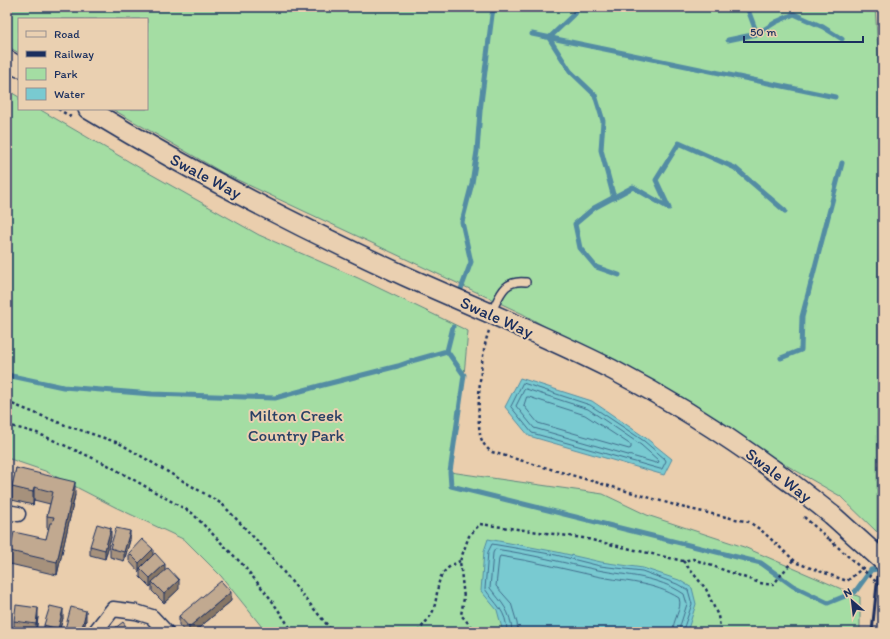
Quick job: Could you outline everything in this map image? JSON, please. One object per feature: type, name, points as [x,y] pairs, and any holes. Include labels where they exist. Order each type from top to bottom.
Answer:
[{"type":"main road","points":[[7,60],[18,66]]},
{"type":"main road","name":"Swale Way","points":[[90,110],[169,156],[292,221],[398,272],[610,368],[693,415],[746,450],[832,515],[876,562]]},
{"type":"street","points":[[95,632],[113,609],[136,612],[152,617],[166,632]]},
{"type":"lane","points":[[493,315],[506,286],[515,282],[526,282]]},
{"type":"path","points":[[493,315],[486,338],[480,389],[480,436],[484,446],[488,449],[496,454],[508,458],[670,504],[749,522],[756,525],[793,560],[808,568],[847,581],[876,562]]},
{"type":"path","points":[[7,402],[65,425],[119,443],[222,504],[267,552],[333,632]]},
{"type":"path","points":[[7,425],[38,433],[106,464],[192,513],[243,565],[270,598],[293,632]]},
{"type":"path","points":[[476,632],[460,615],[464,598],[460,561],[469,536],[480,524],[583,538],[683,561],[693,559],[760,583],[773,585],[793,560]]},
{"type":"path","points":[[829,539],[883,588]]},
{"type":"path","points":[[418,632],[433,612],[440,576],[450,565],[460,561]]},
{"type":"path","points":[[683,561],[706,589],[718,616],[721,632]]},
{"type":"green space","points":[[7,7],[875,7],[879,65],[880,133],[877,532],[840,496],[523,314],[225,174],[114,110],[148,110],[148,18],[18,18],[18,52],[7,46]]},
{"type":"green space","name":"Milton Creek Country Park","points":[[7,90],[18,96],[18,110],[41,110],[259,235],[358,278],[468,331],[464,375],[450,472],[603,494],[647,515],[744,547],[860,597],[860,632],[266,632],[221,576],[185,540],[115,507],[45,471],[7,458]]},
{"type":"water","points":[[520,378],[592,401],[646,438],[672,459],[664,475],[529,436],[505,407]]},
{"type":"water","points":[[488,539],[601,562],[643,568],[679,580],[692,588],[696,604],[688,629],[689,632],[503,632],[497,610],[481,591],[484,551]]},
{"type":"building","points":[[16,468],[75,482],[57,562],[10,551],[14,532],[46,539],[50,523],[52,523],[54,517],[47,516],[53,492],[34,487],[33,492],[12,487]]},
{"type":"building","points":[[97,524],[111,528],[105,550],[90,546]]},
{"type":"building","points":[[116,528],[130,531],[124,552],[110,548]]},
{"type":"building","points":[[142,539],[153,549],[139,563],[129,553]]},
{"type":"building","points":[[155,553],[165,564],[150,578],[140,568]]},
{"type":"building","points":[[168,568],[179,580],[164,594],[152,582]]},
{"type":"building","points":[[221,581],[231,592],[189,627],[179,616]]},
{"type":"building","points":[[16,605],[38,608],[36,624],[14,621]]},
{"type":"building","points":[[50,606],[63,609],[58,629],[44,625]]},
{"type":"building","points":[[71,607],[86,611],[81,632],[65,629]]},
{"type":"building","points":[[123,622],[130,632],[110,632]]},
{"type":"waterway","points":[[461,289],[471,262],[462,222],[472,183],[477,151],[480,111],[494,7]]},
{"type":"waterway","points":[[578,7],[574,14],[549,38],[570,71],[595,95],[603,121],[601,150],[614,198]]},
{"type":"waterway","points":[[747,7],[757,34]]},
{"type":"waterway","points":[[728,40],[757,34],[776,22],[794,14],[823,27],[842,39]]},
{"type":"waterway","points":[[532,34],[835,97]]},
{"type":"waterway","points":[[619,275],[596,267],[580,248],[575,224],[594,208],[633,187],[669,208],[656,180],[679,143],[735,168],[785,211]]},
{"type":"waterway","points":[[781,358],[801,350],[802,317],[842,163]]},
{"type":"waterway","points":[[453,327],[447,351],[464,375],[450,472],[451,486],[761,563],[793,586],[828,603],[855,592],[871,570],[883,568]]},
{"type":"waterway","points":[[7,375],[63,387],[152,394],[275,398],[398,366],[447,351]]},
{"type":"railway","points":[[880,7],[883,62]]},
{"type":"railway","points":[[872,632],[878,575],[883,433]]}]
